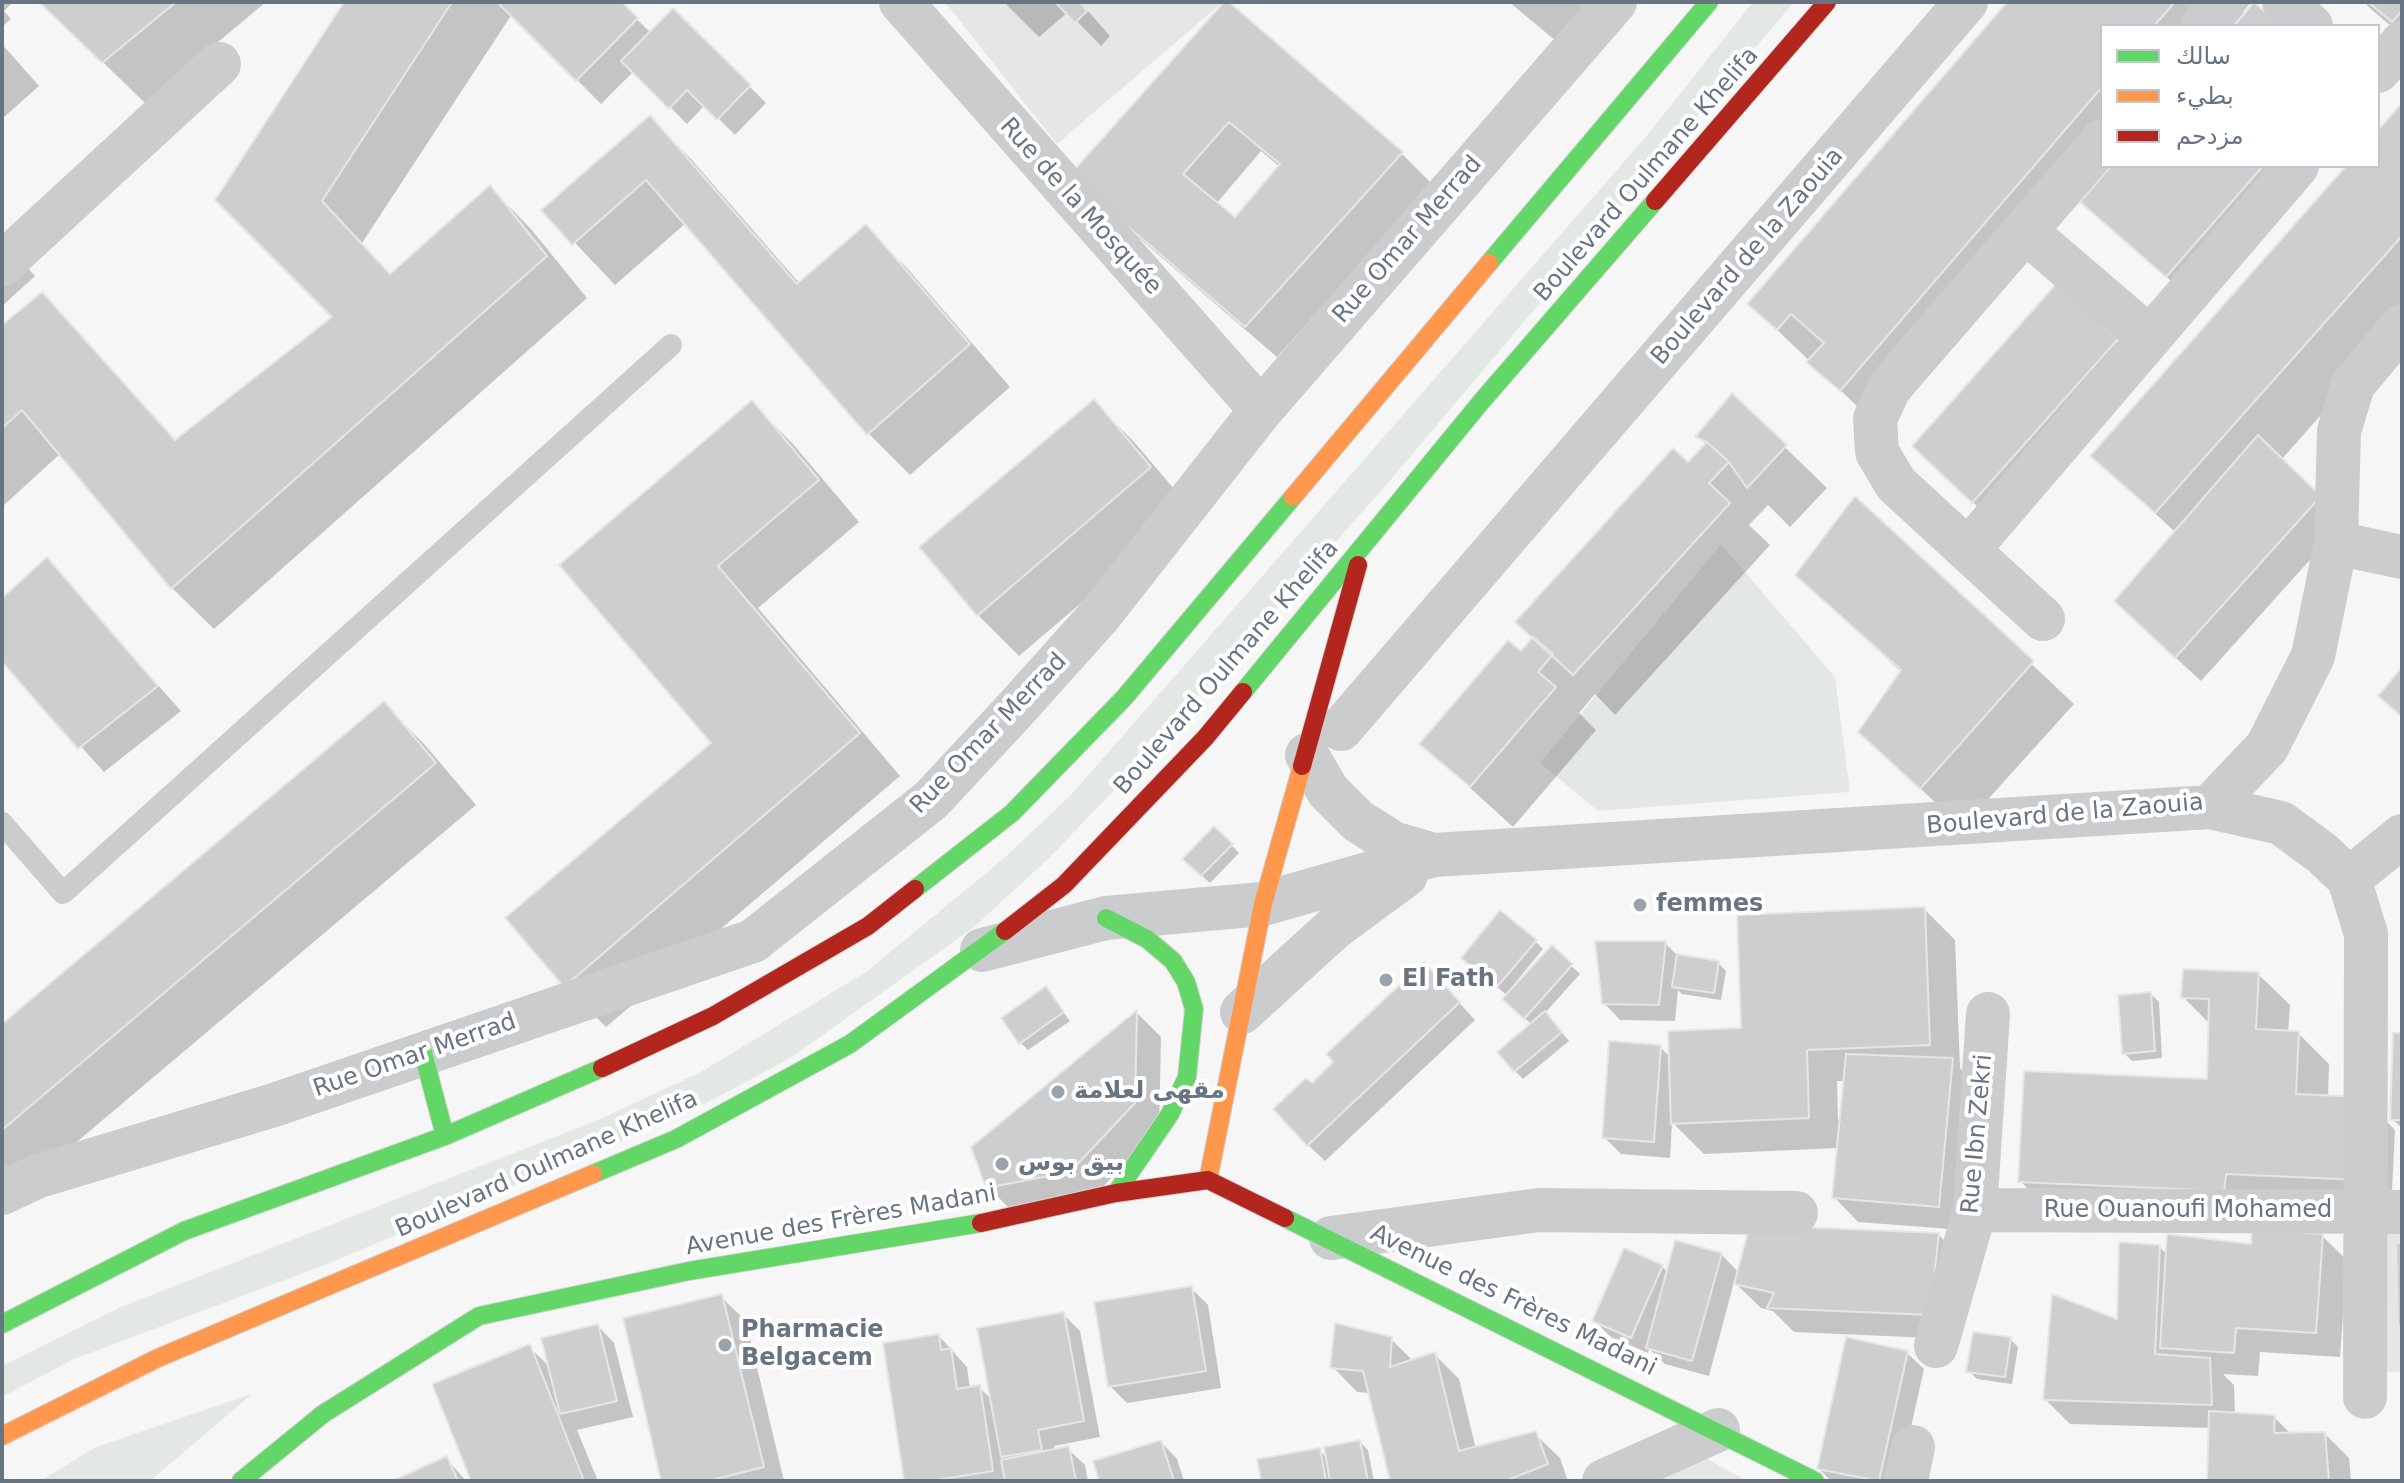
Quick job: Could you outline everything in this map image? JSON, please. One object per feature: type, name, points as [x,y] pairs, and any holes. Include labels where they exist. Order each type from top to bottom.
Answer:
[{"type":"main road","points":[[2,1324],[184,1231],[445,1136],[549,1093],[713,1016],[868,926],[1012,813],[1124,698],[1709,2]]},
{"type":"main road","name":"Boulevard Oulmane Khelifa","points":[[2,1436],[158,1358],[676,1139],[850,1044],[982,950],[1064,885],[1205,738],[1481,402],[1827,2]]},
{"type":"main road","points":[[1208,1180],[1263,904],[1362,549]]},
{"type":"main road","points":[[1106,918],[1147,939],[1173,961],[1186,982],[1194,1009],[1187,1077],[1170,1114],[1116,1193]]},
{"type":"main road","points":[[423,1053],[445,1136]]},
{"type":"main road","name":"Avenue des Frères Madani","points":[[254,1475],[323,1414],[479,1316],[689,1271],[977,1224],[1116,1193],[1208,1180],[1331,1238],[1815,1481]]},
{"type":"street","name":"Rue de la Mosquée","points":[[901,2],[1261,410]]},
{"type":"street","name":"Rue Omar Merrad","points":[[2,1193],[36,1177],[274,1105],[753,941],[931,800],[1100,615],[1261,410],[1615,2]]},
{"type":"street","name":"Boulevard de la Zaouia","points":[[1341,729],[1966,2]]},
{"type":"street","points":[[2205,24],[2224,2]]},
{"type":"street","points":[[2284,2],[2309,24]]},
{"type":"street","points":[[2380,69],[2402,43]]},
{"type":"street","points":[[2,264],[219,64]]},
{"type":"street","points":[[2043,619],[1896,484],[1877,452],[1875,419],[1889,389],[1904,370],[2100,144]]},
{"type":"street","points":[[1968,550],[2295,168]]},
{"type":"street","points":[[2025,231],[2150,338]]},
{"type":"street","name":"Boulevard de la Zaouia","points":[[1434,855],[2210,807],[2267,747],[2313,656],[2336,543],[2339,431],[2353,385],[2402,326]]},
{"type":"street","points":[[2336,543],[2402,557]]},
{"type":"street","points":[[1307,755],[1328,791],[1358,821],[1393,843],[1434,855]]},
{"type":"street","points":[[2210,807],[2281,823],[2349,879],[2366,934],[2385,1212],[2365,1397]]},
{"type":"street","points":[[2349,879],[2402,836]]},
{"type":"street","points":[[982,950],[1106,918],[1263,904],[1434,855]]},
{"type":"street","points":[[1242,1012],[1334,928],[1434,855]]},
{"type":"street","name":"Rue Ibn Zekri","points":[[1936,1346],[1975,1210],[1988,1014]]},
{"type":"street","points":[[1331,1238],[1539,1210],[1796,1213]]},
{"type":"street","name":"Rue Ouanoufi Mohamed","points":[[1975,1210],[2385,1212]]},
{"type":"street","points":[[1604,1481],[1718,1430]]},
{"type":"lane","points":[[2,823],[63,893],[671,345]]},
{"type":"shaded area","points":[[945,2],[1223,2],[1057,144]]},
{"type":"shaded area","points":[[1753,2],[1794,2],[1387,484],[1118,786],[1049,858],[974,927],[789,1059],[689,1112],[322,1266],[74,1359],[2,1397],[2,1366],[121,1307],[598,1120],[701,1072],[866,972],[1002,860],[1071,795],[1644,139]]},
{"type":"shaded area","points":[[1721,544],[1835,677],[1850,792],[1598,811],[1540,763]]},
{"type":"shaded area","points":[[2380,1230],[2402,1230],[2402,1372],[2372,1371]]},
{"type":"shaded area","points":[[252,1394],[150,1481],[40,1481],[96,1447]]},
{"type":"shaded area","points":[[1693,1451],[1747,1481],[1624,1481]]},
{"type":"building","points":[[39,2],[176,2],[102,63]]},
{"type":"building","points":[[344,2],[452,2],[322,201],[390,274],[490,185],[547,256],[171,589],[22,410],[2,428],[2,325],[42,292],[175,440],[332,317],[215,200]]},
{"type":"building","points":[[497,2],[622,2],[638,18],[576,81]]},
{"type":"building","points":[[1055,2],[1080,2],[1087,11],[1075,23]]},
{"type":"building","points":[[1224,2],[1229,2],[1403,152],[1245,327],[1069,176]],"holes":[[[1229,122],[1280,164],[1235,217],[1183,174]]]},
{"type":"building","points":[[2007,2],[2175,2],[2156,24],[2100,24],[2100,89],[1840,391],[1806,362],[1824,343],[1791,314],[1777,330],[1747,304]]},
{"type":"building","points":[[2254,2],[2279,24],[2236,24]]},
{"type":"building","points":[[2368,2],[2402,2],[2402,11],[2392,22]]},
{"type":"building","points":[[673,8],[751,85],[717,120],[687,90],[669,109],[621,61]]},
{"type":"building","points":[[2402,103],[2402,236],[2155,513],[2090,456],[2344,168],[2380,168],[2380,128]]},
{"type":"building","points":[[650,115],[797,284],[866,224],[970,344],[867,435],[646,180],[572,245],[541,210]]},
{"type":"building","points":[[2109,168],[2261,168],[2166,277],[2080,202]]},
{"type":"building","points":[[2057,283],[2118,339],[1972,503],[1912,446]]},
{"type":"building","points":[[1732,393],[1787,445],[1747,488],[1729,462],[1707,442],[1695,437]]},
{"type":"building","points":[[1094,399],[1151,467],[977,616],[919,547]]},
{"type":"building","points":[[752,400],[819,480],[718,566],[860,733],[564,987],[505,918],[711,743],[559,565]]},
{"type":"building","points":[[2258,435],[2321,496],[2175,658],[2114,601]]},
{"type":"building","points":[[1707,442],[1729,462],[1709,483],[1730,503],[1573,675],[1515,622],[1673,448],[1688,462]]},
{"type":"building","points":[[1855,496],[2034,661],[1920,789],[1858,732],[1901,670],[1795,575]]},
{"type":"building","points":[[47,557],[158,686],[78,749],[2,662],[2,598]]},
{"type":"building","points":[[1533,637],[1553,654],[1538,672],[1556,687],[1470,787],[1419,744],[1508,640],[1521,651]]},
{"type":"building","points":[[2402,667],[2402,717],[2378,696]]},
{"type":"building","points":[[384,701],[436,763],[2,1130],[2,1024]]},
{"type":"building","points":[[1214,826],[1233,844],[1201,876],[1182,859]]},
{"type":"building","points":[[1925,907],[1930,1045],[1807,1050],[1809,1118],[1671,1124],[1668,1031],[1741,1028],[1737,915]]},
{"type":"building","points":[[1500,910],[1537,940],[1496,988],[1461,958]]},
{"type":"building","points":[[1595,941],[1666,941],[1659,1005],[1602,1004]]},
{"type":"building","points":[[1552,945],[1573,964],[1524,1019],[1502,999]]},
{"type":"building","points":[[1677,954],[1719,961],[1714,993],[1672,987]]},
{"type":"building","points":[[1424,962],[1460,1002],[1307,1146],[1273,1109],[1306,1078],[1312,1083],[1333,1062],[1326,1054]]},
{"type":"building","points":[[2183,969],[2259,972],[2256,1029],[2299,1031],[2296,1094],[2365,1097],[2361,1180],[2226,1174],[2224,1191],[2018,1182],[2024,1071],[2207,1079],[2209,999],[2181,998]]},
{"type":"building","points":[[1046,986],[1064,1012],[1019,1044],[1001,1018]]},
{"type":"building","points":[[2151,992],[2155,1051],[2122,1054],[2118,995]]},
{"type":"building","points":[[1137,1010],[1135,1103],[1070,1172],[986,1188],[971,1147]]},
{"type":"building","points":[[1545,1011],[1562,1032],[1514,1072],[1497,1052]]},
{"type":"building","points":[[2393,1033],[2402,1033],[2402,1120],[2390,1120]]},
{"type":"building","points":[[1609,1041],[1661,1045],[1654,1142],[1602,1138]]},
{"type":"building","points":[[1846,1054],[1953,1058],[1939,1207],[1832,1198]]},
{"type":"building","points":[[1750,1225],[1939,1233],[1930,1315],[1767,1308],[1774,1293],[1734,1284]]},
{"type":"building","points":[[2252,1230],[2323,1234],[2316,1333],[2236,1328],[2234,1353],[2160,1348],[2167,1234],[2251,1244]]},
{"type":"building","points":[[1675,1240],[1722,1253],[1692,1361],[1646,1348]]},
{"type":"building","points":[[2119,1242],[2160,1245],[2155,1354],[2210,1358],[2212,1405],[2043,1400],[2052,1294],[2117,1319]]},
{"type":"building","points":[[2396,1243],[2402,1243],[2402,1326],[2398,1326]]},
{"type":"building","points":[[1624,1248],[1663,1265],[1631,1338],[1592,1321]]},
{"type":"building","points":[[1192,1286],[1206,1371],[1108,1387],[1094,1302]]},
{"type":"building","points":[[722,1294],[764,1467],[708,1481],[661,1481],[623,1318]]},
{"type":"building","points":[[1064,1312],[1084,1421],[1038,1430],[1042,1450],[1001,1457],[977,1328]]},
{"type":"building","points":[[1335,1323],[1392,1337],[1390,1367],[1435,1352],[1459,1451],[1536,1431],[1548,1464],[1505,1481],[1390,1481],[1363,1371],[1330,1368]]},
{"type":"building","points":[[598,1324],[617,1401],[560,1414],[541,1338]]},
{"type":"building","points":[[1973,1332],[2011,1337],[2005,1377],[1966,1372]]},
{"type":"building","points":[[939,1334],[941,1350],[951,1348],[957,1389],[980,1385],[993,1471],[930,1481],[904,1481],[883,1343]]},
{"type":"building","points":[[1846,1337],[1908,1351],[1879,1481],[1817,1469]]},
{"type":"building","points":[[530,1344],[584,1481],[471,1481],[432,1384]]},
{"type":"building","points":[[2209,1411],[2275,1415],[2274,1433],[2325,1432],[2329,1481],[2207,1481]]},
{"type":"building","points":[[1161,1440],[1174,1481],[1099,1481],[1093,1461]]},
{"type":"building","points":[[1360,1440],[1368,1481],[1330,1481],[1324,1447]]},
{"type":"building","points":[[1069,1446],[1076,1481],[1005,1481],[1001,1460]]},
{"type":"building","points":[[1320,1448],[1326,1481],[1261,1481],[1257,1459]]},
{"type":"building","points":[[447,1456],[458,1481],[392,1481]]},
{"type":"traffic: fast","points":[[1489,263],[1709,2]]},
{"type":"traffic: fast","points":[[1243,692],[1481,402],[1655,201]]},
{"type":"traffic: fast","points":[[915,889],[1012,813],[1124,698],[1293,497]]},
{"type":"traffic: fast","points":[[1106,918],[1147,939],[1173,961],[1186,982],[1194,1009],[1187,1077],[1170,1114],[1116,1193]]},
{"type":"traffic: fast","points":[[593,1174],[676,1139],[850,1044],[1005,931]]},
{"type":"traffic: fast","points":[[423,1053],[445,1136]]},
{"type":"traffic: fast","points":[[2,1324],[184,1231],[445,1136],[602,1068]]},
{"type":"traffic: fast","points":[[1285,1218],[1815,1481]]},
{"type":"traffic: fast","points":[[241,1481],[323,1414],[479,1316],[689,1271],[981,1223]]},
{"type":"traffic: slow","points":[[1293,497],[1489,263]]},
{"type":"traffic: slow","points":[[1208,1180],[1263,904],[1302,766]]},
{"type":"traffic: slow","points":[[2,1436],[158,1358],[593,1174]]},
{"type":"traffic: jam","points":[[1655,201],[1827,2]]},
{"type":"traffic: jam","points":[[1302,766],[1358,565]]},
{"type":"traffic: jam","points":[[1005,931],[1064,885],[1205,738],[1243,692]]},
{"type":"traffic: jam","points":[[602,1068],[713,1016],[868,926],[915,889]]},
{"type":"traffic: jam","points":[[981,1223],[1116,1193],[1208,1180],[1285,1218]]},
{"type":"place","name":"femmes","points":[[1640,905]]},
{"type":"place","name":"El Fath","points":[[1386,980]]},
{"type":"place","name":"مقهى لعلامة","points":[[1058,1092]]},
{"type":"place","name":"بيق بوس","points":[[1002,1164]]},
{"type":"place","name":"Pharmacie Belgacem","points":[[725,1345]]}]
